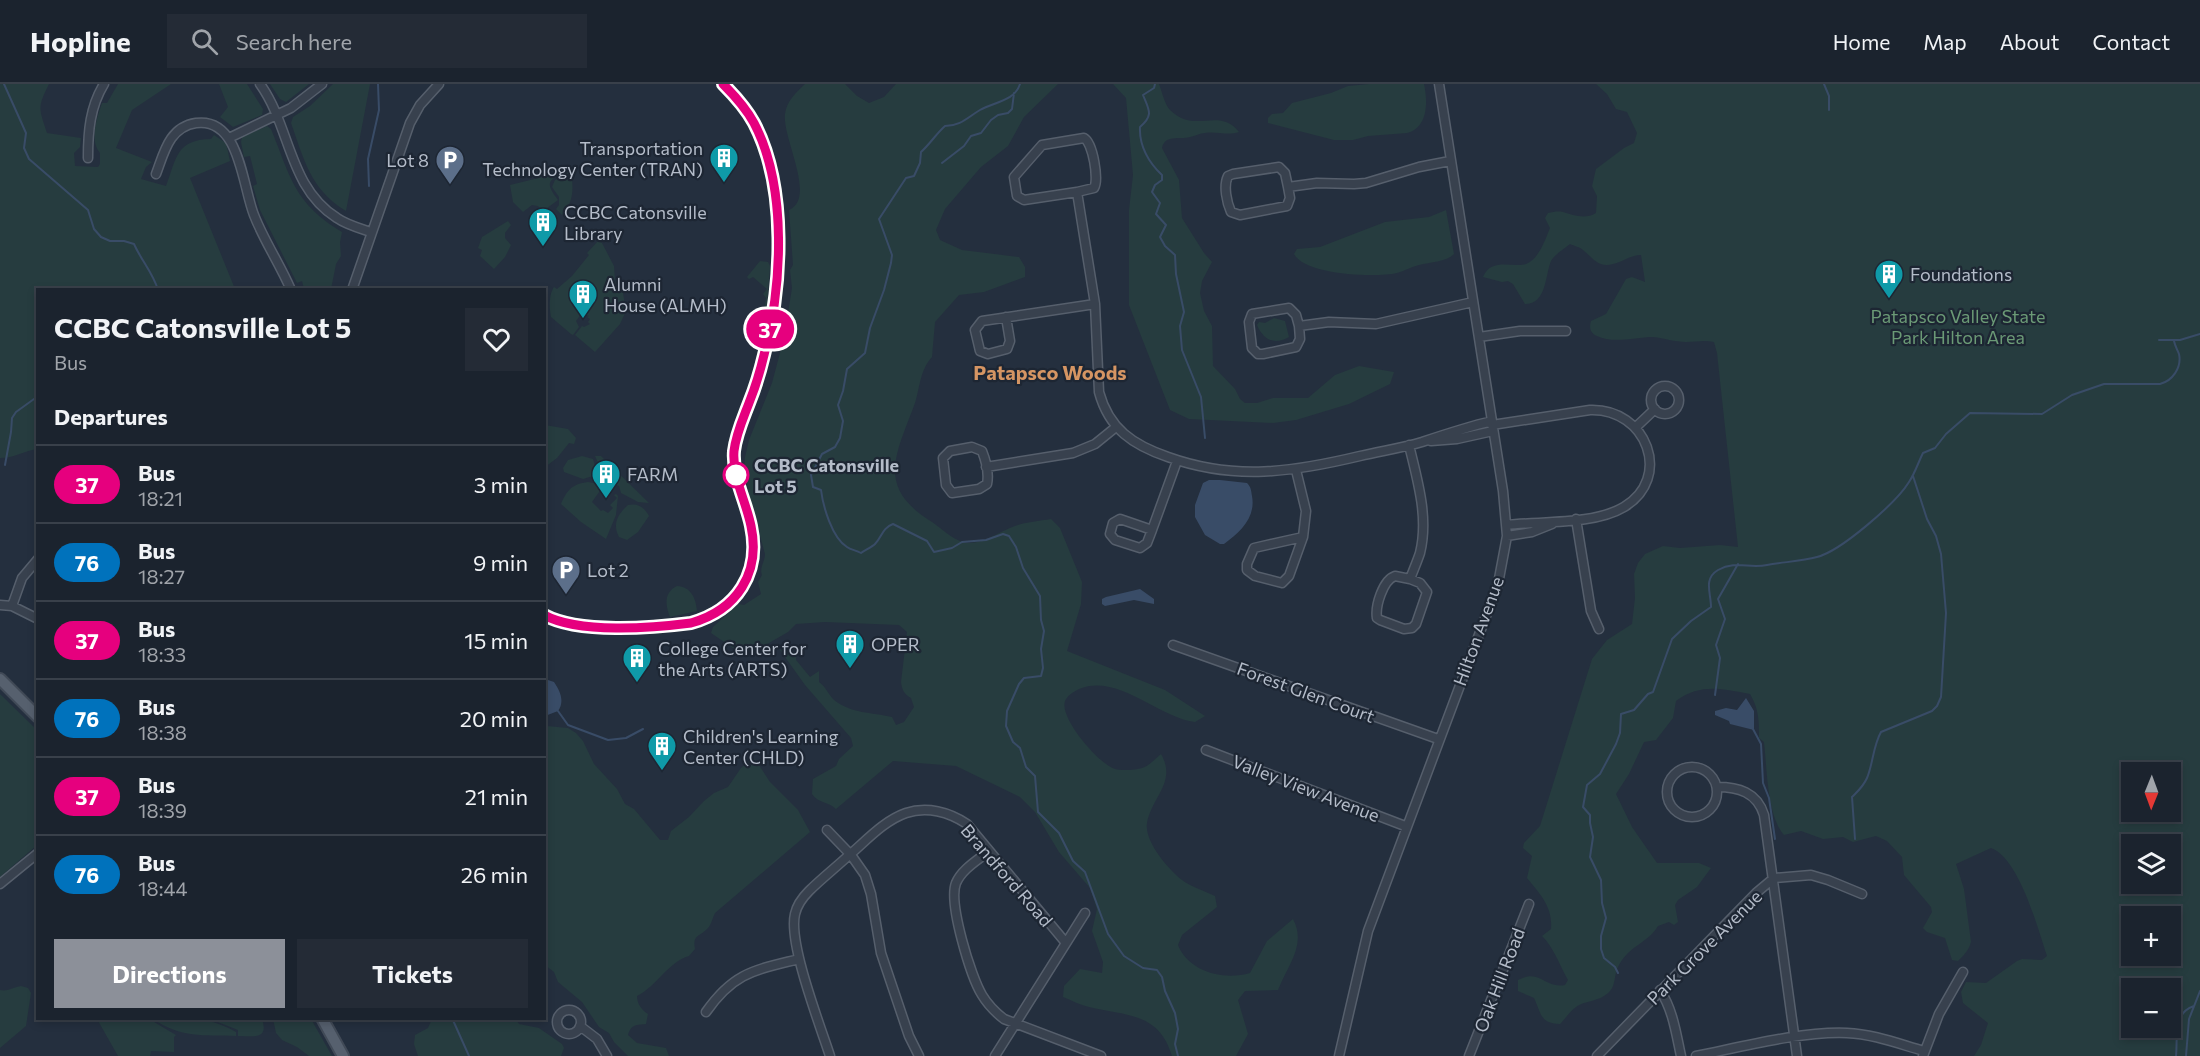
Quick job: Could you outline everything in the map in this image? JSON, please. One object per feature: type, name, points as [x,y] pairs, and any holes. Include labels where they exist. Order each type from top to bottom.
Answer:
[{"type":"main road","points":[[0,680],[36,715]]},
{"type":"main road","points":[[323,1020],[343,1056]]},
{"type":"street","points":[[88,158],[89,125],[92,111],[104,84]]},
{"type":"street","points":[[260,84],[276,115],[298,174],[311,195],[328,212],[339,219],[371,232]]},
{"type":"street","points":[[230,138],[297,105],[322,84]]},
{"type":"street","points":[[353,288],[410,123],[420,105],[439,84]]},
{"type":"street","points":[[546,616],[573,625],[595,628],[691,623],[702,620],[728,604],[739,593],[748,575],[754,542],[735,473],[734,452],[739,429],[761,366],[772,318],[776,266],[776,204],[770,163],[759,133],[749,114],[723,84]]},
{"type":"street","name":"Hilton Avenue","points":[[1339,1056],[1362,948],[1438,740],[1493,599],[1507,536],[1479,337],[1439,84]]},
{"type":"street","points":[[156,174],[167,144],[178,129],[197,123],[218,126],[230,138],[256,219],[290,288]]},
{"type":"street","points":[[1084,138],[1090,144],[1097,182],[1094,188],[1077,192],[1024,200],[1017,196],[1014,177],[1042,145],[1084,138]]},
{"type":"street","points":[[1288,187],[1317,183],[1366,183],[1450,160]]},
{"type":"street","points":[[1279,167],[1285,173],[1288,187],[1290,198],[1287,206],[1240,215],[1231,212],[1225,185],[1228,176],[1233,174],[1279,167]]},
{"type":"street","points":[[1077,192],[1095,304],[1099,392],[1103,405],[1116,426],[1127,438],[1146,450],[1202,467],[1240,472],[1296,470],[1422,442],[1457,439],[1492,425],[1597,410],[1615,413],[1636,427],[1643,438],[1649,457],[1648,470],[1642,489],[1629,504],[1617,510],[1555,523],[1533,532],[1507,536]]},
{"type":"street","points":[[1299,326],[1329,322],[1376,324],[1473,302]]},
{"type":"street","points":[[1006,317],[1010,341],[1007,349],[988,354],[980,351],[975,330],[981,321],[1006,317],[1095,304]]},
{"type":"street","points":[[1289,308],[1296,315],[1299,326],[1300,339],[1296,347],[1263,354],[1258,354],[1252,348],[1249,322],[1252,314],[1289,308]]},
{"type":"street","points":[[1479,337],[1520,331],[1566,331]]},
{"type":"street","points":[[1636,427],[1655,409]]},
{"type":"street","points":[[986,467],[1073,453],[1095,444],[1116,426]]},
{"type":"street","points":[[1409,445],[1423,524],[1420,552],[1410,579]]},
{"type":"street","points":[[972,447],[982,451],[986,467],[988,479],[984,488],[952,493],[946,485],[942,463],[945,454],[972,447]]},
{"type":"street","points":[[1152,530],[1120,519],[1113,522],[1110,534],[1115,540],[1140,548],[1147,543],[1152,530],[1177,460]]},
{"type":"street","points":[[1296,470],[1306,511],[1303,537],[1289,576],[1282,584],[1255,576],[1247,570],[1247,564],[1254,548],[1303,537]]},
{"type":"street","points":[[1576,519],[1593,621],[1599,629]]},
{"type":"street","points":[[1507,525],[1531,522],[1555,523]]},
{"type":"street","points":[[12,606],[22,578],[36,561]]},
{"type":"street","points":[[1395,576],[1410,579],[1420,583],[1427,592],[1416,624],[1412,628],[1404,629],[1377,618],[1377,608],[1387,580],[1395,576]]},
{"type":"street","points":[[0,605],[12,606],[36,618]]},
{"type":"street","name":"Forest Glen Court","points":[[1173,645],[1438,740]]},
{"type":"street","name":"Valley View Avenue","points":[[1206,750],[1406,826]]},
{"type":"street","points":[[1688,768],[1696,768],[1708,773],[1714,780],[1716,788],[1716,800],[1712,808],[1697,817],[1681,815],[1674,810],[1667,799],[1666,791],[1671,779],[1676,772],[1688,768]]},
{"type":"street","points":[[1716,788],[1729,787],[1746,792],[1761,806],[1764,815],[1797,1056]]},
{"type":"street","name":"Brandford Road","points":[[830,1056],[799,959],[794,925],[795,914],[799,904],[810,890],[885,824],[905,813],[927,810],[959,819],[975,832],[1066,943]]},
{"type":"street","points":[[827,830],[860,866],[868,884],[881,953],[909,1036],[919,1056]]},
{"type":"street","points":[[989,851],[961,875],[956,884],[954,904],[956,917],[981,993],[996,1013],[1014,1024],[1101,1056]]},
{"type":"street","points":[[0,884],[36,855]]},
{"type":"street","name":"Park Grove Avenue","points":[[1597,1056],[1756,893],[1774,878],[1820,876],[1862,894]]},
{"type":"street","name":"Oak Hill Road","points":[[1469,1056],[1529,904]]},
{"type":"street","points":[[994,1056],[1085,913]]},
{"type":"street","points":[[706,1012],[721,992],[735,980],[759,969],[799,959]]},
{"type":"street","points":[[1696,1056],[1833,1033],[1860,1034],[1923,1054],[1939,1014],[1963,972]]},
{"type":"street","points":[[1660,990],[1667,1000],[1673,1017],[1681,1056]]},
{"type":"street","points":[[580,1026],[597,1039],[607,1056]]},
{"type":"green space","points":[[0,84],[49,84],[40,108],[47,133],[81,138],[80,147],[74,153],[75,166],[98,167],[100,153],[94,135],[96,122],[102,103],[107,103],[118,84],[171,84],[132,110],[116,148],[152,162],[146,167],[141,179],[166,186],[176,159],[184,147],[199,140],[211,139],[214,135],[226,143],[230,161],[190,178],[235,288],[36,288],[36,449],[0,458]]},
{"type":"green space","points":[[219,84],[247,84],[263,109],[262,115],[233,127],[220,117],[228,107]]},
{"type":"green space","points":[[270,84],[309,84],[286,102],[280,99]]},
{"type":"green space","points":[[333,84],[370,84],[346,211],[324,194],[310,173],[291,123],[293,117],[310,106]]},
{"type":"green space","points":[[805,84],[845,84],[857,96],[869,103],[884,97],[896,84],[1058,84],[1024,117],[1008,146],[981,167],[945,209],[936,230],[940,240],[962,250],[1019,257],[1025,267],[1025,277],[984,292],[959,295],[935,322],[932,357],[923,373],[897,454],[895,469],[897,483],[903,496],[914,509],[963,542],[976,542],[1009,528],[1051,519],[1060,528],[1082,582],[1081,604],[1067,651],[1165,690],[1205,716],[1195,722],[1181,719],[1123,691],[1109,687],[1094,686],[1079,689],[1070,694],[1065,701],[1065,709],[1074,729],[1100,759],[1115,769],[1139,769],[1147,766],[1161,754],[1165,764],[1165,781],[1147,823],[1149,838],[1170,869],[1194,887],[1215,896],[1217,907],[1182,935],[1178,945],[1190,961],[1218,975],[1250,973],[1267,941],[1293,919],[1297,929],[1297,947],[1278,990],[1245,991],[1238,1000],[1248,1034],[1236,1056],[1172,1056],[1159,1031],[1140,1018],[1086,1006],[1063,997],[1064,986],[1080,969],[1102,973],[1103,962],[1092,931],[1097,909],[1090,888],[1059,852],[1035,812],[1020,797],[956,766],[893,761],[836,809],[812,794],[813,779],[836,766],[839,759],[853,746],[851,738],[805,685],[780,650],[785,648],[796,654],[796,660],[810,677],[819,671],[819,682],[841,705],[892,717],[896,725],[904,722],[914,707],[911,698],[901,685],[907,632],[899,625],[825,622],[796,624],[788,632],[750,654],[743,655],[711,633],[713,627],[738,604],[744,605],[761,594],[758,582],[762,575],[765,554],[744,471],[745,457],[749,440],[772,383],[784,338],[792,288],[790,270],[793,265],[789,210],[797,203],[800,193],[796,166],[785,125],[785,114],[790,101]]},
{"type":"green space","points":[[1113,84],[1159,84],[1168,108],[1179,117],[1198,121],[1223,121],[1239,132],[1203,133],[1186,138],[1173,138],[1166,141],[1162,148],[1179,180],[1182,218],[1212,262],[1202,281],[1200,293],[1204,311],[1212,326],[1213,366],[1235,389],[1240,399],[1245,403],[1257,403],[1273,398],[1308,398],[1335,375],[1359,366],[1394,372],[1390,384],[1349,404],[1296,420],[1273,423],[1189,419],[1170,410],[1129,305],[1129,210],[1133,175],[1126,98]]},
{"type":"green space","points":[[1424,84],[1426,106],[1419,126],[1407,133],[1368,136],[1353,140],[1334,140],[1268,123],[1268,118],[1272,114],[1283,113],[1292,103],[1348,86]]},
{"type":"green space","name":"Patapsco Valley State Park Hilton Area","points":[[1596,84],[2200,84],[2200,1056],[1974,1056],[1981,1045],[1988,1023],[1963,1003],[1961,992],[1966,982],[1986,983],[2017,961],[2042,960],[2047,956],[2033,913],[2019,879],[2010,865],[2001,854],[1991,848],[1956,864],[1964,889],[1971,942],[1968,950],[1958,961],[1952,960],[1945,938],[1927,932],[1923,928],[1932,912],[1931,907],[1904,875],[1902,857],[1887,841],[1876,836],[1853,842],[1843,837],[1823,839],[1801,831],[1784,835],[1778,827],[1771,804],[1764,742],[1759,738],[1758,715],[1753,700],[1750,694],[1721,689],[1694,692],[1676,701],[1673,718],[1656,740],[1644,742],[1629,774],[1616,794],[1632,827],[1657,863],[1699,863],[1711,868],[1697,887],[1678,900],[1675,905],[1678,922],[1674,925],[1669,922],[1658,926],[1623,958],[1617,968],[1613,985],[1606,995],[1576,1007],[1560,1024],[1545,1020],[1534,998],[1518,991],[1518,980],[1526,977],[1537,977],[1558,985],[1565,985],[1568,980],[1553,951],[1542,936],[1551,929],[1550,914],[1545,901],[1527,878],[1532,856],[1523,848],[1524,843],[1540,826],[1592,659],[1607,640],[1632,624],[1635,598],[1634,574],[1638,563],[1645,554],[1663,546],[1738,547],[1714,342],[1682,342],[1653,337],[1610,340],[1597,336],[1591,330],[1591,321],[1606,314],[1626,279],[1632,277],[1645,282],[1641,255],[1603,265],[1596,262],[1582,249],[1570,244],[1551,261],[1544,288],[1538,299],[1525,304],[1513,284],[1483,277],[1491,267],[1497,265],[1521,265],[1531,262],[1541,249],[1550,228],[1545,218],[1548,213],[1561,212],[1583,217],[1596,213],[1597,196],[1592,186],[1596,169],[1634,143],[1637,133],[1627,112],[1616,109],[1607,94]]},
{"type":"green space","points":[[267,126],[271,129],[296,188],[304,200],[313,211],[342,232],[341,256],[336,264],[331,288],[304,288],[302,281],[297,283],[260,210],[253,186],[257,184],[250,156],[244,157],[242,137]]},
{"type":"green space","points":[[569,165],[572,176],[572,194],[562,215],[556,209],[559,205],[559,197],[552,187],[555,180],[565,174],[564,166]]},
{"type":"green space","points":[[563,172],[550,182],[551,189],[558,200],[543,211],[538,206],[532,205],[523,212],[513,202],[510,185]]},
{"type":"green space","points":[[1446,210],[1454,254],[1442,260],[1397,273],[1358,275],[1312,267],[1294,254],[1297,249],[1320,247],[1385,222],[1429,217]]},
{"type":"green space","points":[[508,221],[511,225],[505,233],[505,238],[511,245],[505,257],[494,269],[480,256],[482,250],[478,248],[482,237]]},
{"type":"green space","points":[[598,241],[602,243],[614,266],[615,281],[623,293],[626,311],[620,324],[595,352],[575,335],[582,326],[590,324],[588,322],[590,319],[587,317],[589,316],[582,313],[576,321],[579,327],[573,335],[551,317],[550,305],[554,287],[557,289],[572,276]]},
{"type":"green space","points":[[760,261],[768,262],[770,266],[767,307],[760,346],[758,344],[766,298],[763,294],[767,289],[753,277],[749,279],[747,277]]},
{"type":"green space","points":[[1274,318],[1285,321],[1289,337],[1275,341],[1263,335],[1257,325],[1259,322],[1265,323]]},
{"type":"green space","points":[[546,425],[568,429],[576,438],[574,444],[569,443],[557,458],[546,466]]},
{"type":"green space","points":[[582,456],[593,459],[596,469],[593,476],[583,479],[564,472],[563,468],[568,460]]},
{"type":"green space","points":[[595,456],[601,456],[649,503],[638,502],[621,493],[619,486],[604,474]]},
{"type":"green space","points":[[588,482],[604,485],[592,502],[601,511],[608,513],[613,508],[610,505],[617,498],[614,495],[618,496],[616,515],[606,539],[581,522],[561,504],[571,488]]},
{"type":"green space","points":[[628,505],[640,506],[649,516],[638,532],[627,540],[619,537],[616,524],[621,512]]},
{"type":"green space","points":[[677,586],[686,588],[692,594],[697,611],[670,617],[667,599],[670,592]]},
{"type":"green space","points":[[0,694],[36,729],[36,846],[0,877]]},
{"type":"green space","points":[[546,727],[568,728],[576,733],[583,741],[594,764],[617,789],[625,804],[634,809],[660,840],[668,840],[671,831],[714,793],[728,787],[741,768],[755,759],[770,782],[798,810],[810,832],[715,913],[709,927],[697,936],[695,949],[689,956],[675,963],[637,996],[640,1006],[648,1014],[646,1024],[633,1027],[628,1035],[637,1043],[666,1048],[669,1056],[628,1056],[614,1042],[609,1033],[599,1027],[582,1002],[558,982],[554,972],[546,966]]},
{"type":"green space","points":[[21,986],[28,988],[31,993],[26,1026],[0,1048],[0,990]]},
{"type":"green space","points":[[98,1020],[151,1020],[176,1035],[174,1052],[151,1051],[150,1056],[118,1056]]},
{"type":"green space","points":[[155,1020],[206,1021],[236,1032],[236,1036],[183,1032]]},
{"type":"green space","points":[[213,1020],[262,1020],[264,1026],[262,1034],[254,1036],[238,1036],[238,1030]]},
{"type":"green space","points":[[273,1020],[312,1020],[332,1056],[309,1056],[282,1040],[276,1033]]},
{"type":"green space","points":[[432,1020],[516,1020],[519,1024],[539,1028],[562,1044],[564,1048],[561,1056],[418,1056],[414,1044],[415,1035],[428,1028]]},
{"type":"water","points":[[1209,480],[1247,483],[1251,489],[1253,504],[1246,524],[1224,544],[1205,535],[1195,517],[1195,505],[1203,483]]},
{"type":"water","points":[[1140,589],[1154,599],[1154,604],[1134,600],[1105,606],[1102,604],[1102,599],[1106,597]]},
{"type":"water","points":[[546,679],[554,682],[560,692],[561,700],[558,711],[546,716]]},
{"type":"water","points":[[1746,698],[1754,711],[1754,730],[1730,724],[1729,721],[1715,715],[1715,711],[1726,708],[1737,710]]},
{"type":"waterway","points":[[4,84],[26,133],[24,148],[29,159],[88,210],[94,229],[101,237],[110,241],[134,244],[157,288]]},
{"type":"waterway","points":[[369,186],[368,159],[379,110],[378,84]]},
{"type":"waterway","points":[[1020,84],[1009,98],[980,110],[960,123],[945,126],[921,152],[920,163],[914,176],[906,178],[879,219],[892,255],[884,290],[870,328],[865,353],[847,369],[838,405],[843,421],[840,438],[835,447],[822,454],[811,475],[813,487],[821,490],[826,513],[837,537],[847,547],[861,553],[875,544],[884,530],[893,524],[927,541],[934,552],[952,548],[962,542],[986,540],[1003,534],[1009,536],[1016,547],[1023,568],[1040,596],[1044,631],[1041,649],[1043,668],[1041,676],[1024,678],[1019,684],[1007,711],[1006,726],[1013,742],[1020,748],[1026,767],[1035,776],[1038,812],[1059,833],[1073,861],[1085,872],[1108,934],[1124,956],[1143,968],[1157,970],[1162,977],[1165,991],[1175,1013],[1178,1029],[1175,1044],[1178,1056]]},
{"type":"waterway","points":[[1155,84],[1154,88],[1143,95],[1149,116],[1140,127],[1140,134],[1146,154],[1162,175],[1162,180],[1155,185],[1152,192],[1160,203],[1156,214],[1166,225],[1160,237],[1165,246],[1175,255],[1176,274],[1184,312],[1180,326],[1182,350],[1201,397],[1205,438]]},
{"type":"waterway","points":[[1824,84],[1829,96],[1829,110]]},
{"type":"waterway","points":[[942,163],[964,146],[971,136],[981,133],[991,120],[998,115],[1008,113],[1012,109],[1014,93]]},
{"type":"waterway","points":[[2159,340],[2180,340],[2200,334]]},
{"type":"waterway","points":[[1618,973],[1615,967],[1604,958],[1601,949],[1601,936],[1606,918],[1602,903],[1601,880],[1590,857],[1593,837],[1590,815],[1583,807],[1587,785],[1600,774],[1616,744],[1620,733],[1621,714],[1634,710],[1648,694],[1653,692],[1672,639],[1691,621],[1711,607],[1709,582],[1713,574],[1725,567],[1760,566],[1817,557],[1827,553],[1853,536],[1893,502],[1909,482],[1923,453],[1935,448],[1946,434],[1970,413],[2042,414],[2072,395],[2104,384],[2160,384],[2172,377],[2179,364],[2179,354],[2174,341]]},
{"type":"waterway","points":[[5,465],[12,418],[16,412],[34,399]]},
{"type":"waterway","points":[[1855,839],[1852,797],[1867,778],[1881,732],[1932,711],[1941,697],[1946,613],[1941,554],[1913,476]]},
{"type":"waterway","points":[[1715,695],[1720,658],[1716,645],[1725,619],[1718,599],[1738,564]]},
{"type":"waterway","points":[[558,711],[568,725],[608,740],[626,738],[643,729]]},
{"type":"waterway","points":[[1753,729],[1761,744],[1763,783],[1769,798],[1775,839]]},
{"type":"waterway","points":[[2186,1056],[2189,1019],[2200,991]]},
{"type":"waterway","points":[[2176,1056],[2179,1020],[2187,1009],[2194,1006]]},
{"type":"waterway","points":[[453,1020],[469,1056]]},
{"type":"bus line","name":"37","points":[[546,616],[573,625],[595,628],[691,623],[719,611],[734,599],[748,575],[754,542],[735,473],[734,452],[739,429],[764,355],[772,318],[777,244],[776,204],[770,163],[759,133],[749,114],[723,84]]},
{"type":"place","name":"Transportation Technology Center (TRAN)","points":[[724,184]]},
{"type":"place","name":"Lot 8","points":[[450,186]]},
{"type":"place","name":"CCBC Catonsville Library","points":[[543,248]]},
{"type":"place","name":"Foundations","points":[[1889,300]]},
{"type":"place","name":"Alumni House (ALMH)","points":[[583,320]]},
{"type":"place","name":"CCBC Catonsville Lot 5","points":[[736,475]]},
{"type":"place","name":"FARM","points":[[606,500]]},
{"type":"place","name":"Lot 2","points":[[566,596]]},
{"type":"place","name":"OPER","points":[[850,670]]},
{"type":"place","name":"College Center for the Arts (ARTS)","points":[[637,684]]},
{"type":"place","name":"Children's Learning Center (CHLD)","points":[[662,772]]},
{"type":"district","name":"Patapsco Woods","points":[[1050,372]]}]
